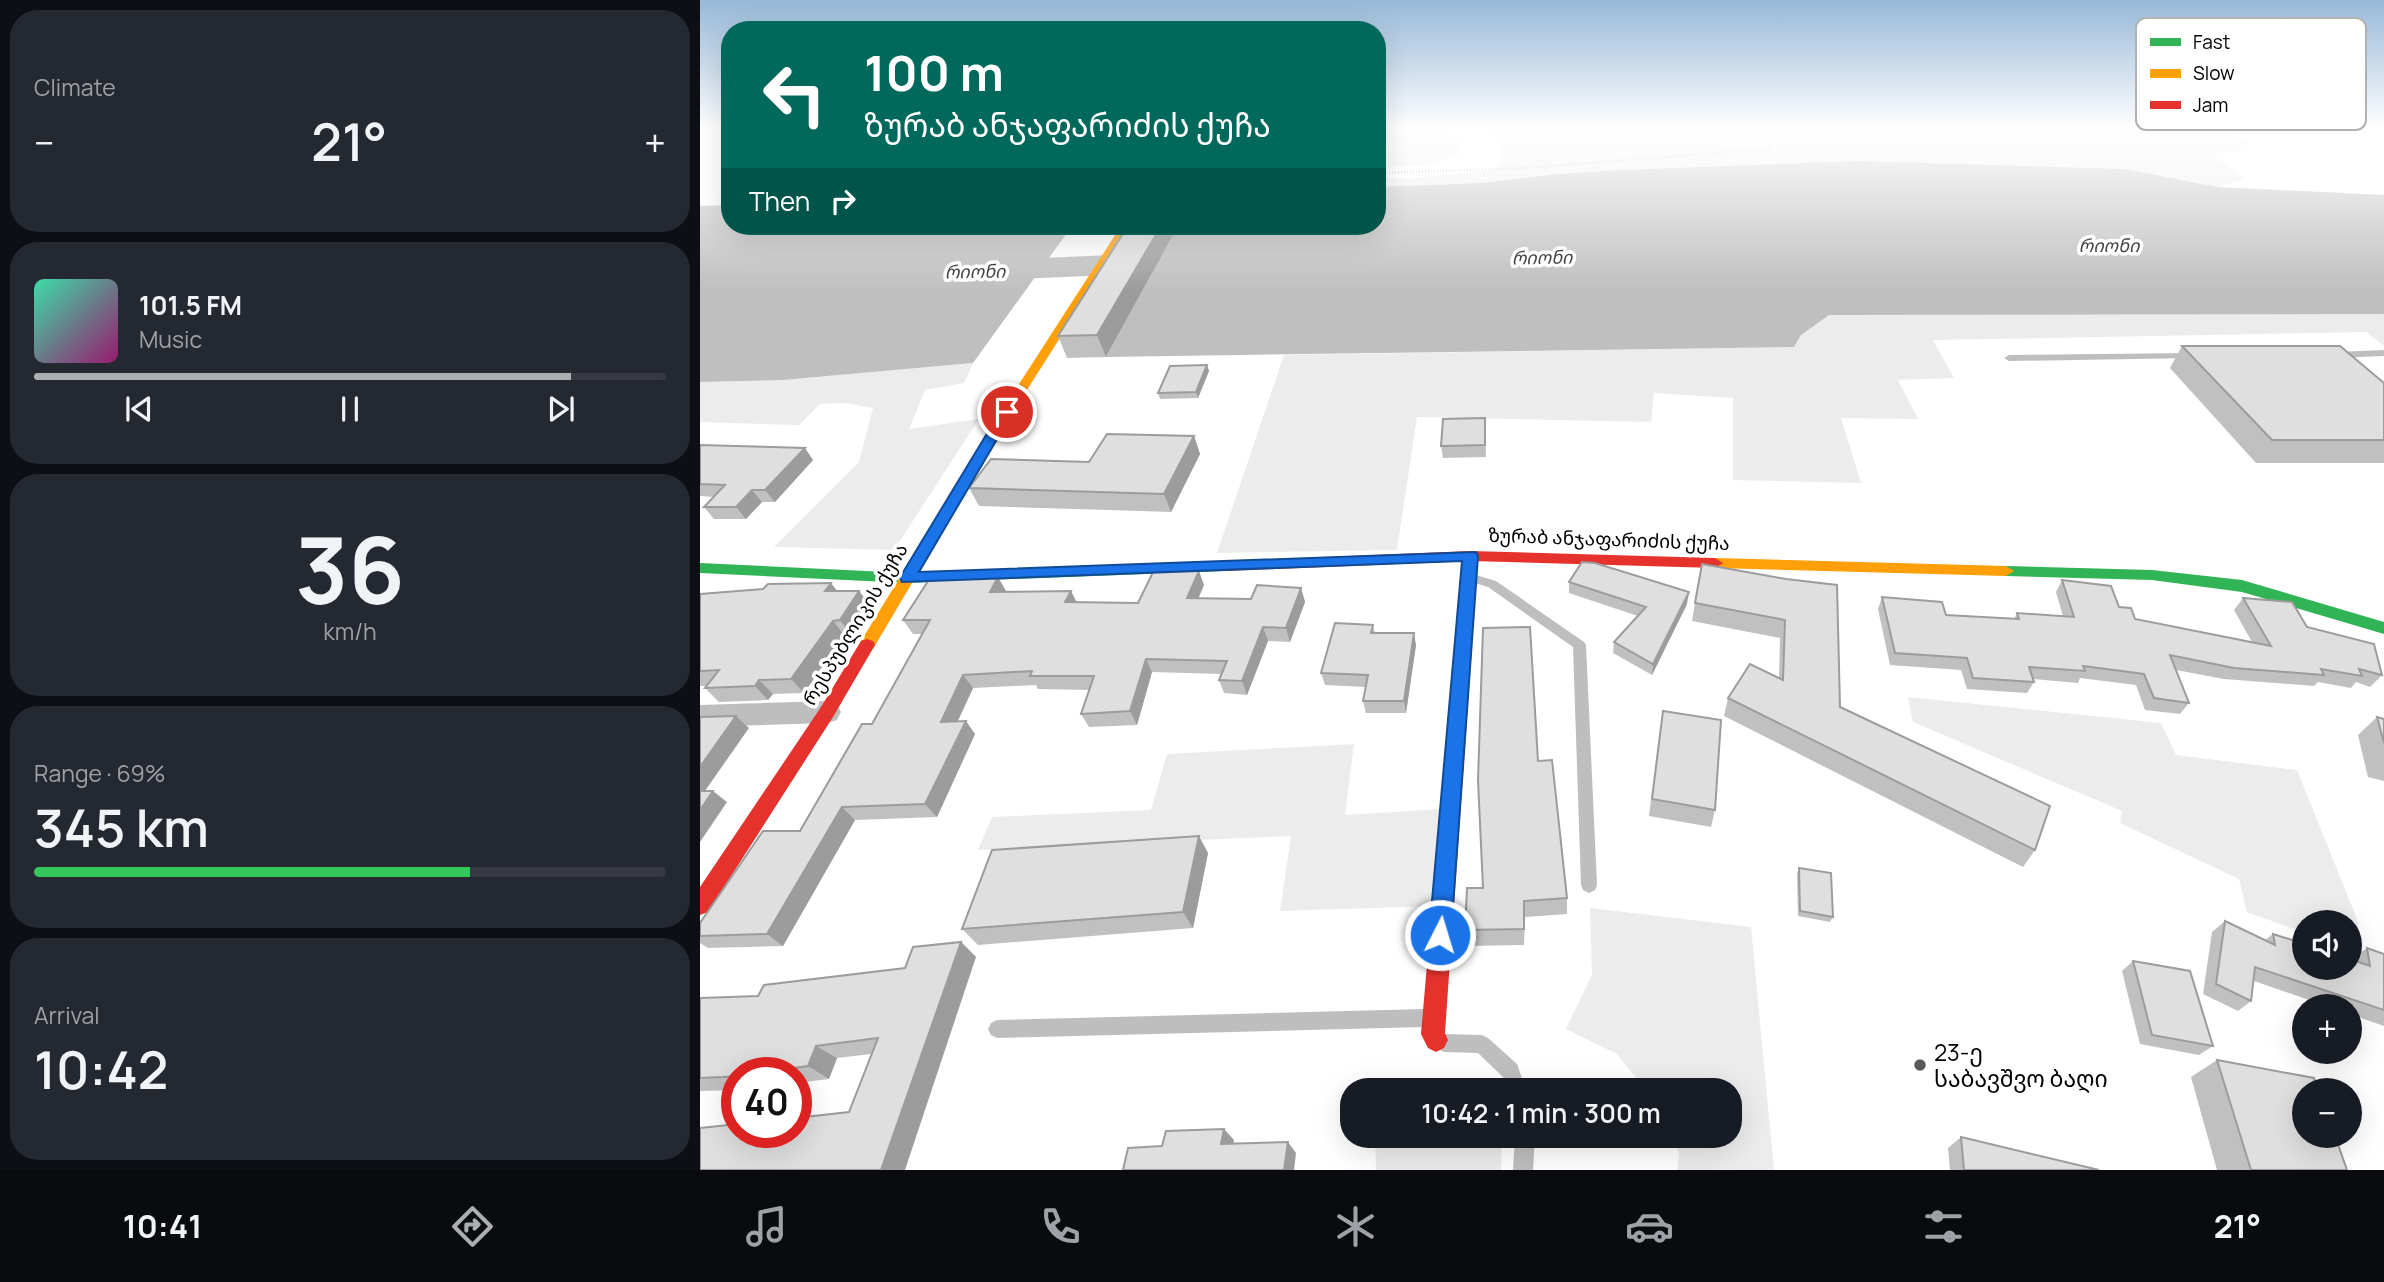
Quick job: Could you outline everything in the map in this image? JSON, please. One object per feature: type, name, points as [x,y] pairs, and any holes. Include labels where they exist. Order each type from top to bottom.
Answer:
[{"type":"street","name":"რესპუბლიკის ქუჩა","points":[[700,905],[827,712],[1040,360],[1120,235]]},
{"type":"street","name":"ზურაბ ანჯაფარიძის ქუჩა","points":[[700,568],[908,578],[1470,556],[2152,575],[2242,586],[2384,628]]},
{"type":"street","points":[[1436,1040],[1433,1034],[1434,1018],[1470,556]]},
{"type":"street","points":[[700,716],[827,712]]},
{"type":"lane","points":[[2325,355],[2384,353]]},
{"type":"lane","points":[[2008,358],[2208,355]]},
{"type":"lane","points":[[1469,577],[1492,584],[1579,645],[1589,885]]},
{"type":"lane","points":[[997,1029],[1434,1018]]},
{"type":"lane","points":[[1436,1040],[1440,1043],[1482,1044],[1510,1071],[1513,1078]]},
{"type":"lane","points":[[1523,1170],[1524,1148]]},
{"type":"shaded area","points":[[1386,183],[1483,183],[1386,187]]},
{"type":"shaded area","points":[[2195,183],[2232,183],[2217,187]]},
{"type":"shaded area","points":[[2384,314],[2384,346],[2366,332],[1933,340],[1954,378],[1898,380],[1918,419],[1841,418],[1861,483],[1733,480],[1733,398],[1654,393],[1651,422],[1417,417],[1397,550],[1217,553],[1284,355],[1794,347],[1801,335],[1828,315]]},
{"type":"shaded area","points":[[973,363],[964,383],[925,390],[909,429],[979,419],[894,550],[774,547],[859,462],[873,408],[845,403],[820,404],[799,425],[700,422],[700,382],[783,380]]},
{"type":"shaded area","points":[[1908,697],[2161,723],[2176,755],[2297,770],[2353,910],[2292,910],[2292,928],[2247,912],[2239,879],[2120,823],[2122,811],[1913,722]]},
{"type":"shaded area","points":[[1354,744],[1345,815],[1442,809],[1434,906],[1280,911],[1291,836],[978,850],[992,817],[1151,810],[1167,754]]},
{"type":"shaded area","points":[[1590,908],[1751,927],[1774,1170],[1677,1170],[1677,1148],[1742,1148],[1742,1078],[1636,1078],[1617,1054],[1566,1029],[1592,975]]},
{"type":"shaded area","points":[[1375,1148],[1502,1148],[1501,1170],[1376,1170]]},
{"type":"water","points":[[1480,183],[2195,183],[2217,187],[2384,195],[2384,314],[1829,315],[1801,335],[1794,347],[1106,357],[1173,235],[1386,235],[1386,187]]},
{"type":"water","points":[[721,205],[721,235],[1065,235],[973,363],[783,380],[700,382],[700,206]]},
{"type":"building","points":[[1122,235],[1156,235],[1097,335],[1058,336]]},
{"type":"building","points":[[2182,346],[2340,346],[2384,383],[2384,440],[2272,440]]},
{"type":"building","points":[[1207,365],[1196,392],[1158,393],[1170,366]]},
{"type":"building","points":[[1485,418],[1485,445],[1441,446],[1443,419]]},
{"type":"building","points":[[1107,434],[1194,436],[1164,494],[969,488],[991,459],[1089,462]]},
{"type":"building","points":[[700,445],[805,448],[765,490],[752,490],[736,507],[704,507],[725,485],[700,484]]},
{"type":"building","points":[[1582,562],[1595,563],[1689,592],[1653,664],[1614,642],[1646,607],[1569,582]]},
{"type":"building","points":[[1702,564],[1837,585],[1840,707],[2050,806],[2035,850],[1728,698],[1750,664],[1783,680],[1785,620],[1695,603]]},
{"type":"building","points":[[1154,570],[1199,571],[1187,598],[1251,599],[1257,585],[1301,588],[1286,628],[1263,627],[1242,681],[1219,680],[1227,661],[1146,659],[1130,711],[1081,714],[1094,676],[1030,676],[1032,671],[963,675],[941,722],[966,721],[925,804],[842,807],[767,934],[700,936],[700,923],[763,831],[800,831],[862,724],[872,724],[930,620],[903,620],[930,578],[998,577],[990,592],[1071,591],[1065,602],[1138,603]]},
{"type":"building","points":[[2062,580],[2111,586],[2119,607],[2131,608],[2135,619],[2271,646],[2243,598],[2292,602],[2307,627],[2374,644],[2382,675],[2359,669],[2362,676],[2321,669],[2324,675],[2234,668],[2170,655],[2189,703],[2154,698],[2144,674],[2083,666],[2085,671],[2029,667],[2034,682],[1973,678],[1967,658],[1895,653],[1882,597],[1942,602],[1946,615],[2019,619],[2017,613],[2074,617]]},
{"type":"building","points":[[831,583],[825,591],[859,591],[840,620],[833,621],[791,679],[759,680],[755,686],[705,688],[719,670],[700,671],[700,594],[763,589],[768,584]]},
{"type":"building","points":[[1335,623],[1373,625],[1371,633],[1414,633],[1404,701],[1363,701],[1368,675],[1321,673]]},
{"type":"building","points":[[1530,627],[1538,761],[1552,760],[1567,898],[1524,901],[1524,929],[1465,930],[1467,888],[1483,888],[1478,780],[1483,628]]},
{"type":"building","points":[[1663,711],[1721,720],[1715,810],[1652,799]]},
{"type":"building","points":[[736,716],[700,767],[700,717]]},
{"type":"building","points":[[2377,717],[2384,719],[2384,743]]},
{"type":"building","points":[[700,791],[713,791],[700,810]]},
{"type":"building","points":[[1199,836],[1183,912],[962,929],[992,850]]},
{"type":"building","points":[[1799,868],[1831,873],[1833,917],[1800,911]]},
{"type":"building","points":[[2225,921],[2275,945],[2273,934],[2292,940],[2292,979],[2255,967],[2251,1001],[2216,984]]},
{"type":"building","points":[[961,942],[881,1170],[700,1170],[700,1128],[721,1126],[721,1148],[812,1148],[812,1116],[849,1112],[878,1038],[816,1046],[812,1057],[721,1057],[721,1077],[700,1078],[700,998],[758,996],[764,985],[905,968],[913,947]]},
{"type":"building","points":[[2367,948],[2384,954],[2384,1010],[2362,1003],[2362,994],[2336,994],[2294,980],[2362,980],[2362,963],[2370,966]]},
{"type":"building","points":[[2133,961],[2190,971],[2213,1046],[2152,1035]]},
{"type":"building","points":[[2217,1060],[2314,1078],[2292,1078],[2292,1148],[2339,1148],[2347,1170],[2251,1170]]},
{"type":"building","points":[[1224,1129],[1221,1144],[1288,1142],[1284,1170],[1123,1170],[1128,1148],[1162,1146],[1166,1131]]},
{"type":"building","points":[[1961,1137],[2099,1170],[1964,1170]]},
{"type":"waterway","name":"რიონი","points":[[972,271],[1159,263]]},
{"type":"traffic: fast","points":[[1461,676],[1470,556]]},
{"type":"traffic: fast","points":[[700,568],[908,578],[1224,566]]},
{"type":"traffic: fast","points":[[2006,571],[2152,575],[2242,586],[2384,628]]},
{"type":"traffic: slow","points":[[867,645],[1007,412],[1120,235]]},
{"type":"traffic: slow","points":[[1715,563],[2006,571]]},
{"type":"traffic: jam","points":[[1224,566],[1470,556],[1715,563]]},
{"type":"traffic: jam","points":[[700,905],[827,712],[867,645]]},
{"type":"traffic: jam","points":[[1436,1040],[1433,1034],[1434,1018],[1461,676]]},
{"type":"place","name":"23-ე საბავშვო ბაღი","points":[[1920,1065]]},
{"type":"route","points":[[1007,412],[908,578],[1470,556],[1440,935]]}]
